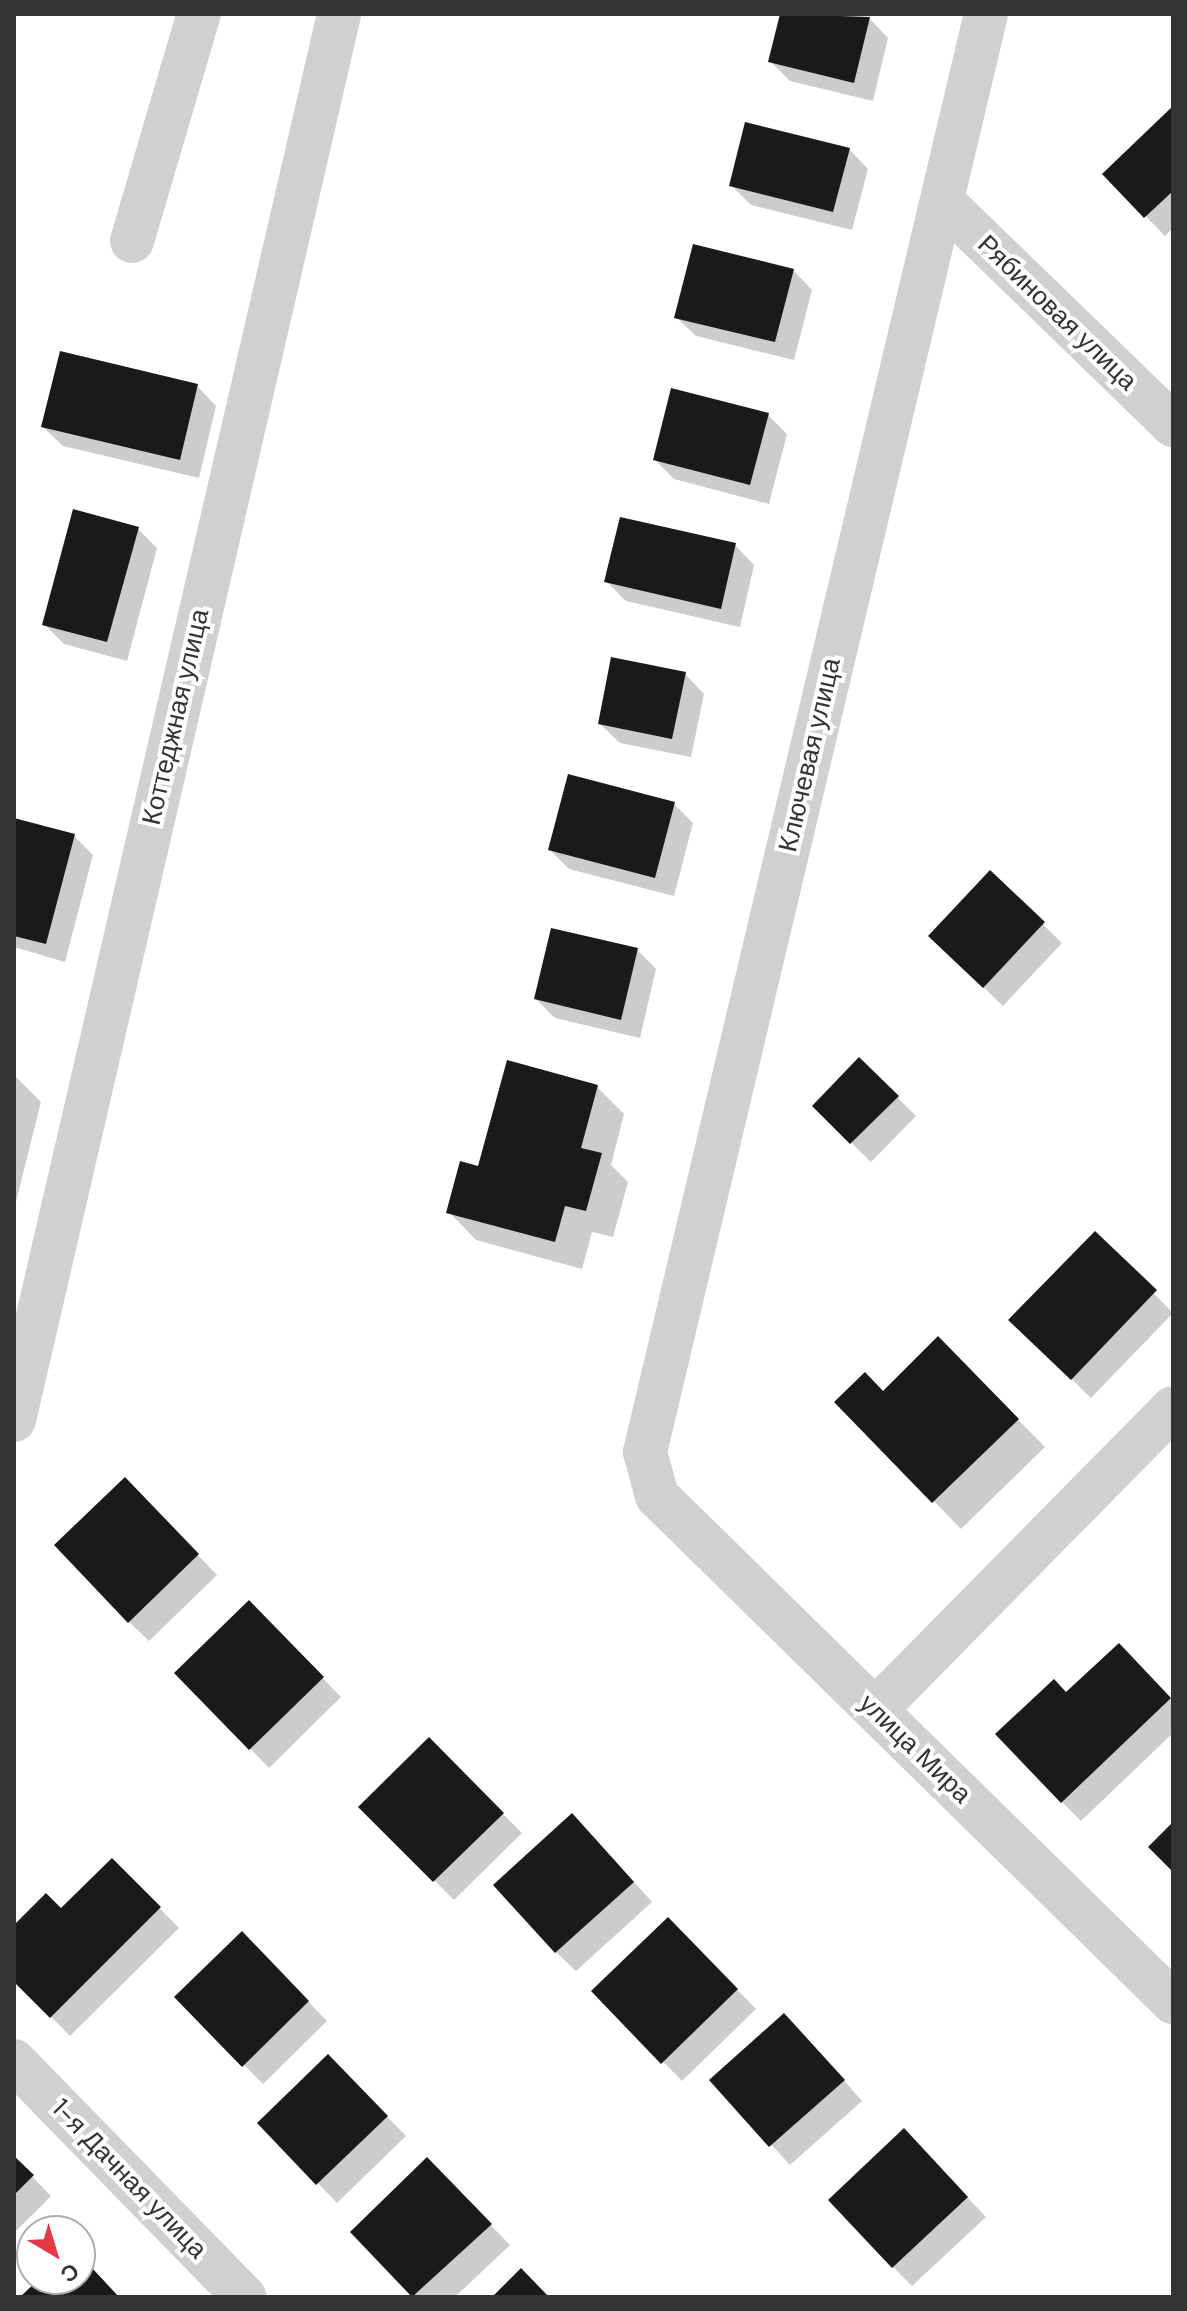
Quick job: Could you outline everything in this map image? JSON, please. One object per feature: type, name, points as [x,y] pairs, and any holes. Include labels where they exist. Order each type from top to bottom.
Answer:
[{"type":"street","points":[[132,241],[199,14]]},
{"type":"street","name":"Коттеджная улица","points":[[14,1420],[339,14]]},
{"type":"street","name":"Ключевая улица","points":[[657,1496],[645,1452],[986,14]]},
{"type":"street","name":"Рябиновая улица","points":[[942,201],[1173,425]]},
{"type":"street","points":[[875,1710],[1173,1408]]},
{"type":"street","name":"улица Мира","points":[[657,1496],[1173,2002]]},
{"type":"street","name":"1-я Дачная улица","points":[[14,2061],[244,2297]]},
{"type":"building","points":[[780,14],[870,17],[854,83],[768,62]]},
{"type":"building","points":[[1173,106],[1173,191],[1144,218],[1102,174]]},
{"type":"building","points":[[745,122],[850,148],[833,212],[729,186]]},
{"type":"building","points":[[693,244],[794,269],[775,342],[674,318]]},
{"type":"building","points":[[60,351],[198,384],[180,460],[41,427]]},
{"type":"building","points":[[671,388],[769,413],[750,485],[653,460]]},
{"type":"building","points":[[73,509],[139,527],[107,642],[42,625]]},
{"type":"building","points":[[620,517],[736,543],[721,609],[604,582]]},
{"type":"building","points":[[611,657],[686,672],[672,739],[598,724]]},
{"type":"building","points":[[568,774],[675,802],[655,878],[548,850]]},
{"type":"building","points":[[14,818],[75,834],[46,944],[14,936]]},
{"type":"building","points":[[990,870],[1045,922],[983,988],[928,936]]},
{"type":"building","points":[[551,928],[638,948],[621,1020],[534,999]]},
{"type":"building","points":[[859,1057],[899,1096],[850,1144],[812,1106]]},
{"type":"building","points":[[507,1060],[598,1085],[581,1148],[602,1153],[586,1211],[565,1206],[555,1242],[446,1213],[460,1161],[478,1166]]},
{"type":"building","points":[[1095,1231],[1157,1290],[1071,1380],[1008,1320]]},
{"type":"building","points":[[938,1336],[1019,1419],[932,1503],[834,1402],[865,1372],[883,1391]]},
{"type":"building","points":[[125,1477],[199,1554],[128,1623],[54,1545]]},
{"type":"building","points":[[249,1600],[324,1677],[249,1750],[174,1673]]},
{"type":"building","points":[[1119,1643],[1171,1698],[1061,1803],[995,1734],[1054,1679],[1066,1692]]},
{"type":"building","points":[[429,1737],[504,1813],[433,1882],[358,1807]]},
{"type":"building","points":[[572,1813],[634,1882],[555,1953],[493,1885]]},
{"type":"building","points":[[1173,1822],[1173,1872],[1148,1847]]},
{"type":"building","points":[[112,1858],[161,1907],[50,2018],[14,1982],[14,1925],[46,1893],[61,1908]]},
{"type":"building","points":[[668,1917],[738,1989],[661,2064],[591,1991]]},
{"type":"building","points":[[242,1931],[309,2001],[242,2067],[174,1997]]},
{"type":"building","points":[[784,2013],[845,2080],[769,2147],[709,2080]]},
{"type":"building","points":[[328,2054],[388,2116],[316,2185],[257,2123]]},
{"type":"building","points":[[904,2128],[968,2197],[892,2268],[828,2200]]},
{"type":"building","points":[[14,2156],[34,2175],[14,2195]]},
{"type":"building","points":[[427,2157],[492,2224],[412,2297],[350,2232]]},
{"type":"building","points":[[521,2268],[549,2297],[492,2297]]},
{"type":"building","points":[[96,2272],[119,2297],[20,2297],[96,2295]]}]
